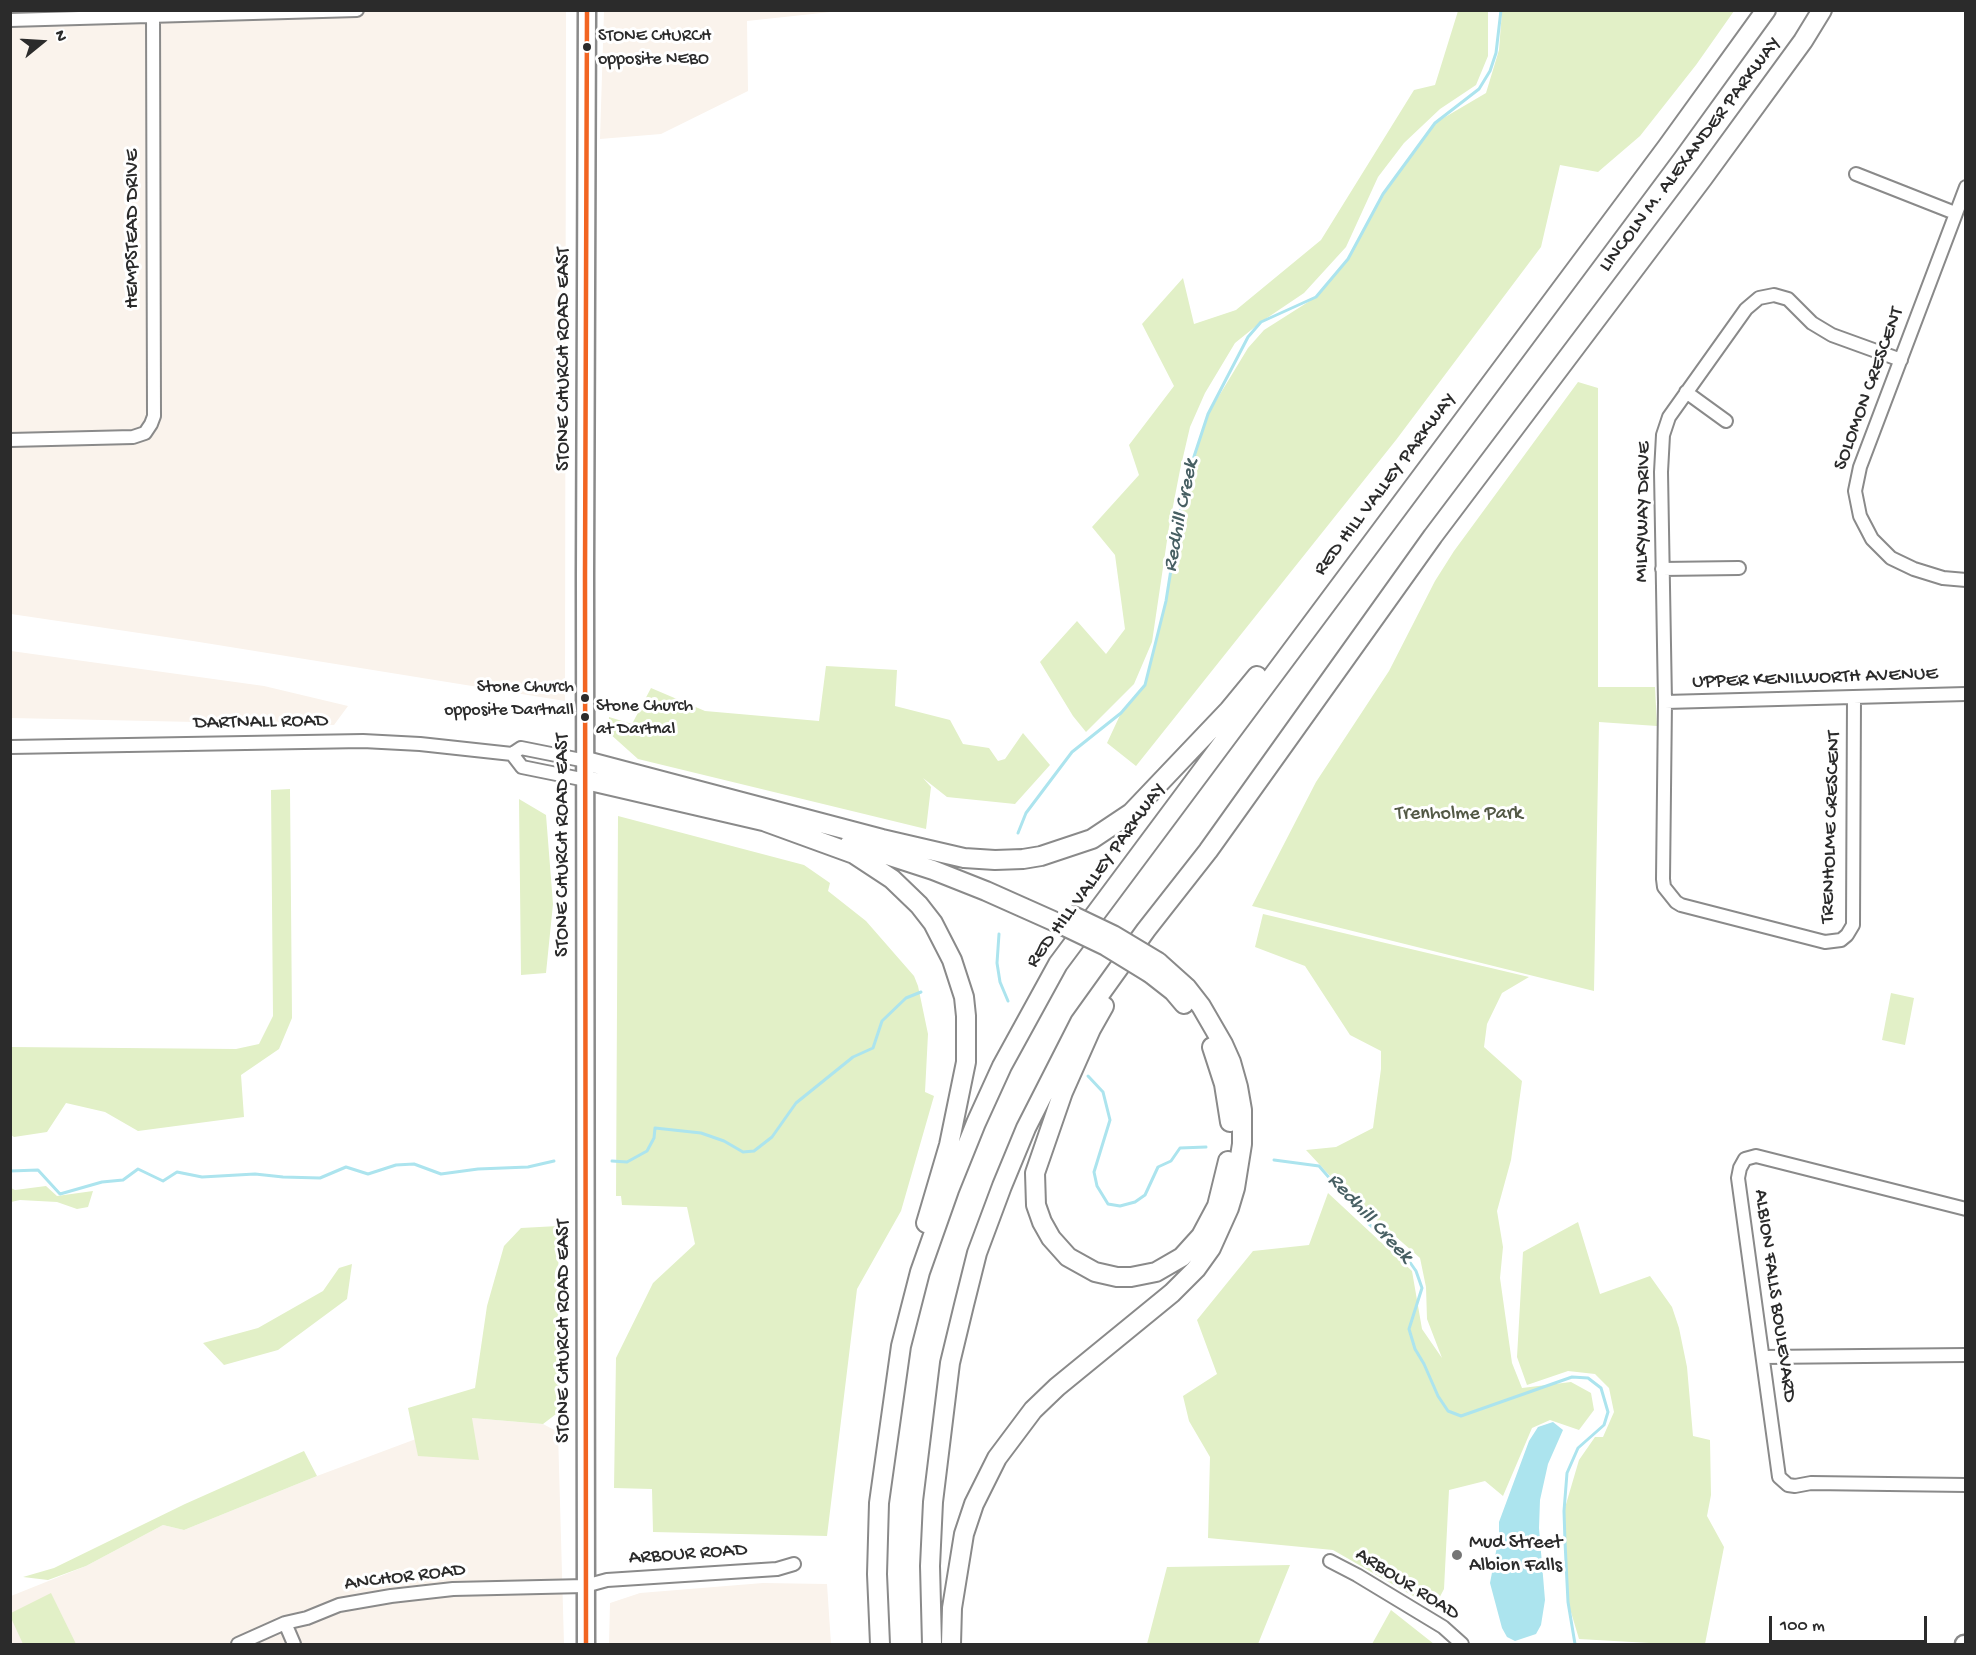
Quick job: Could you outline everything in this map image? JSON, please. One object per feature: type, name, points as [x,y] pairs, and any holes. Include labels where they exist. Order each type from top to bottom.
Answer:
[{"type":"highway","name":"LINCOLN M. ALEXANDER PARKWAY","points":[[1555,297],[1766,10]]},
{"type":"highway","name":"LINCOLN M. ALEXANDER PARKWAY","points":[[1146,930],[1208,851],[1433,536],[1703,178],[1803,41],[1822,10]]},
{"type":"highway","name":"RED HILL VALLEY PARKWAY","points":[[880,1644],[877,1574],[879,1503],[901,1346],[920,1272],[949,1190],[1002,1066],[1058,964],[1555,297]]},
{"type":"highway","points":[[586,761],[882,839],[964,858],[995,860],[1041,856],[1092,839],[1114,826],[1138,806],[1229,710],[1301,622],[1328,601]]},
{"type":"highway","points":[[586,780],[815,832],[933,870],[1064,919]]},
{"type":"highway","points":[[766,822],[854,854],[892,879],[919,905],[933,923],[945,943],[959,977],[966,1016],[966,1062],[949,1145],[920,1243],[920,1272]]},
{"type":"highway","points":[[882,839],[1001,884],[1064,919],[1106,946],[1180,981],[1201,1006],[1223,1044],[1231,1062],[1242,1110],[1242,1144],[1235,1188],[1229,1209],[1211,1248],[1196,1269],[1172,1293],[1057,1387],[1033,1410],[997,1458],[974,1504],[964,1534],[952,1608],[951,1644]]},
{"type":"highway","points":[[1146,930],[1090,1029],[1063,1092],[1035,1173],[1036,1205],[1051,1238],[1068,1257],[1081,1265],[1095,1272],[1117,1277],[1131,1277],[1162,1269],[1182,1257],[1196,1242],[1209,1224],[1217,1206],[1226,1173],[1231,1137],[1228,1104],[1213,1048],[1186,1005],[1154,968]]},
{"type":"highway","points":[[932,1644],[930,1566],[940,1433],[950,1363],[977,1253],[1026,1128],[1080,1022],[1146,930]]},
{"type":"main road","name":"STONE CHURCH ROAD EAST","points":[[586,1644],[587,10]]},
{"type":"street","points":[[10,20],[153,14],[357,10]]},
{"type":"street","name":"HEMPSTEAD DRIVE","points":[[10,440],[133,437],[145,433],[154,416],[153,14]]},
{"type":"street","points":[[1856,174],[1956,213]]},
{"type":"street","name":"SOLOMON CRESCENT","points":[[1965,187],[1860,467],[1856,491],[1860,516],[1872,539],[1891,558],[1914,569],[1944,578],[1965,580]]},
{"type":"street","name":"MILKYWAY DRIVE","points":[[1665,702],[1662,569],[1663,435],[1669,417],[1686,392],[1746,309],[1759,298],[1774,295],[1788,299],[1812,323],[1832,335],[1901,360]]},
{"type":"street","points":[[1686,392],[1726,421]]},
{"type":"street","points":[[1662,569],[1739,568]]},
{"type":"street","name":"UPPER KENILWORTH AVENUE","points":[[1665,702],[1965,694]]},
{"type":"street","name":"TRENHOLME CRESCENT","points":[[1665,702],[1664,879],[1668,893],[1681,905],[1825,942],[1841,940],[1853,925],[1854,698]]},
{"type":"street","name":"DARTNALL ROAD","points":[[10,747],[363,741],[420,744],[513,754],[521,748],[586,761]]},
{"type":"street","name":"DARTNALL ROAD","points":[[513,754],[522,767],[586,780]]},
{"type":"street","name":"ALBION FALLS BOULEVARD","points":[[1965,1209],[1756,1156],[1745,1160],[1738,1178],[1778,1456],[1779,1478],[1788,1485],[1795,1486],[1811,1483],[1965,1485]]},
{"type":"street","points":[[1763,1357],[1965,1355]]},
{"type":"street","name":"ARBOUR ROAD","points":[[1330,1561],[1443,1627],[1462,1644]]},
{"type":"street","name":"ARBOUR ROAD","points":[[585,1586],[607,1580],[777,1569],[794,1564]]},
{"type":"street","name":"ANCHOR ROAD","points":[[238,1644],[285,1623],[307,1618],[339,1605],[391,1596],[453,1589],[585,1586]]},
{"type":"street","points":[[285,1623],[294,1644]]},
{"type":"shaded area","points":[[604,10],[840,11],[747,21],[748,91],[661,134],[600,139]]},
{"type":"shaded area","points":[[11,11],[566,11],[565,701],[11,614]]},
{"type":"shaded area","points":[[11,651],[264,686],[348,706],[334,725],[11,718]]},
{"type":"shaded area","points":[[472,1418],[543,1424],[558,1432],[564,1644],[12,1644],[11,1596],[86,1566],[163,1525],[184,1530],[317,1476]]},
{"type":"shaded area","points":[[763,1583],[827,1584],[831,1644],[609,1644],[610,1603],[640,1593]]},
{"type":"green space","points":[[1458,11],[1488,11],[1488,56],[1476,85],[1440,109],[1404,143],[1378,177],[1346,247],[1304,293],[1235,343],[1205,393],[1190,427],[1169,527],[1152,642],[1134,684],[1086,732],[1073,716],[1040,662],[1077,621],[1106,654],[1125,629],[1115,555],[1092,527],[1139,475],[1129,445],[1174,386],[1142,324],[1183,278],[1194,324],[1236,310],[1321,240],[1414,90],[1435,85]]},
{"type":"green space","points":[[1502,11],[1734,11],[1696,65],[1640,136],[1598,172],[1560,165],[1541,247],[1396,440],[1136,766],[1107,743],[1121,713],[1145,685],[1166,601],[1184,487],[1208,414],[1248,348],[1264,330],[1316,297],[1348,259],[1383,194],[1435,123],[1486,93],[1499,50]]},
{"type":"green space","name":"Trenholme Park","points":[[1578,382],[1598,388],[1598,687],[1655,687],[1657,726],[1599,722],[1594,991],[1252,906],[1316,782],[1389,671],[1435,581],[1454,551]]},
{"type":"green space","points":[[826,666],[897,670],[895,706],[950,720],[963,744],[989,748],[998,761],[1005,759],[1023,733],[1050,765],[1015,804],[947,797],[923,778],[931,787],[926,829],[638,759],[609,733],[609,717],[632,724],[651,688],[705,711],[819,721]]},
{"type":"green space","points":[[290,789],[292,1018],[279,1049],[241,1075],[244,1117],[138,1131],[105,1112],[66,1103],[47,1132],[14,1137],[11,1135],[11,1047],[236,1049],[259,1044],[273,1016],[271,790]]},
{"type":"green space","points":[[519,799],[546,815],[553,904],[546,973],[521,975]]},
{"type":"green space","points":[[618,816],[804,865],[830,883],[828,891],[866,921],[914,976],[918,986],[928,1034],[925,1092],[934,1096],[901,1211],[857,1289],[827,1536],[653,1532],[652,1489],[614,1488],[616,1358],[653,1283],[695,1244],[687,1207],[622,1205],[621,1196],[616,1196]]},
{"type":"green space","points":[[1263,914],[1529,977],[1502,993],[1487,1024],[1484,1047],[1522,1081],[1511,1160],[1497,1211],[1503,1247],[1500,1278],[1512,1363],[1522,1388],[1571,1382],[1591,1393],[1594,1410],[1579,1430],[1550,1420],[1532,1428],[1503,1496],[1485,1481],[1449,1490],[1444,1589],[1434,1608],[1333,1550],[1208,1538],[1210,1457],[1189,1421],[1183,1396],[1217,1374],[1197,1320],[1253,1251],[1309,1245],[1328,1193],[1412,1271],[1422,1329],[1442,1358],[1427,1319],[1426,1287],[1420,1258],[1345,1192],[1306,1150],[1336,1147],[1373,1128],[1381,1069],[1381,1051],[1350,1035],[1305,966],[1255,947]]},
{"type":"green space","points":[[1891,993],[1914,998],[1905,1045],[1882,1040]]},
{"type":"green space","points":[[46,1186],[57,1196],[93,1191],[88,1207],[77,1209],[57,1202],[20,1200],[11,1202],[11,1188],[15,1190]]},
{"type":"green space","points":[[1578,1222],[1600,1294],[1650,1276],[1672,1307],[1679,1328],[1687,1367],[1693,1436],[1710,1440],[1711,1495],[1707,1516],[1724,1547],[1705,1644],[1579,1639],[1568,1602],[1564,1511],[1579,1460],[1595,1437],[1603,1437],[1614,1412],[1609,1388],[1595,1374],[1568,1371],[1527,1385],[1517,1357],[1523,1252]]},
{"type":"green space","points":[[558,1226],[560,1411],[543,1424],[472,1418],[479,1460],[418,1456],[408,1408],[475,1388],[487,1306],[504,1246],[521,1228]]},
{"type":"green space","points":[[352,1264],[347,1299],[278,1350],[224,1365],[203,1343],[258,1328],[323,1291],[339,1268]]},
{"type":"green space","points":[[304,1451],[317,1476],[184,1530],[163,1525],[86,1566],[48,1580],[23,1577],[54,1568],[185,1504]]},
{"type":"green space","points":[[1290,1565],[1258,1644],[1147,1644],[1167,1567]]},
{"type":"green space","points":[[51,1593],[76,1644],[23,1644],[11,1618],[11,1613]]},
{"type":"green space","points":[[1391,1610],[1434,1644],[1372,1644]]},
{"type":"water","points":[[1553,1422],[1563,1430],[1548,1464],[1540,1500],[1539,1528],[1545,1600],[1541,1625],[1536,1634],[1515,1641],[1507,1637],[1502,1628],[1490,1583],[1499,1536],[1499,1522],[1529,1441],[1538,1427]]},
{"type":"waterway","name":"Redhill Creek","points":[[1018,833],[1026,813],[1072,752],[1121,713],[1145,685],[1166,601],[1184,487],[1208,414],[1248,337],[1261,322],[1316,297],[1348,259],[1383,194],[1435,123],[1479,89],[1490,71],[1496,53],[1501,10]]},
{"type":"waterway","name":"Redhill Creek","points":[[999,934],[997,963],[1000,982],[1008,1001]]},
{"type":"waterway","points":[[612,1161],[627,1162],[647,1151],[654,1138],[655,1128],[701,1133],[724,1141],[743,1152],[754,1151],[772,1137],[796,1103],[853,1057],[873,1048],[882,1021],[906,998],[921,992]]},
{"type":"waterway","name":"Redhill Creek","points":[[1088,1076],[1103,1092],[1110,1120],[1094,1172],[1097,1186],[1108,1204],[1120,1206],[1135,1202],[1145,1195],[1158,1167],[1171,1161],[1180,1148],[1206,1147]]},
{"type":"waterway","name":"Redhill Creek","points":[[1274,1160],[1319,1166],[1370,1225],[1402,1251],[1416,1271],[1422,1288],[1409,1329],[1415,1349],[1448,1411],[1461,1416],[1572,1377],[1588,1378],[1601,1388],[1608,1412],[1604,1425],[1578,1448],[1567,1473],[1564,1511],[1565,1542],[1568,1602],[1575,1644]]},
{"type":"waterway","points":[[10,1171],[38,1170],[60,1194],[102,1182],[123,1180],[138,1169],[163,1181],[177,1172],[202,1177],[255,1174],[320,1178],[346,1167],[368,1174],[396,1165],[414,1164],[441,1174],[478,1169],[528,1167],[554,1161]]},
{"type":"transit line","points":[[586,1644],[587,10]]},
{"type":"place","name":"STONE CHURCH opposite NEBO","points":[[587,47]]},
{"type":"place","name":"Stone Church opposite Dartnall","points":[[585,698]]},
{"type":"place","name":"Stone Church at Dartnal","points":[[585,717]]},
{"type":"place","name":"Mud Street Albion Falls","points":[[1457,1555]]}]
